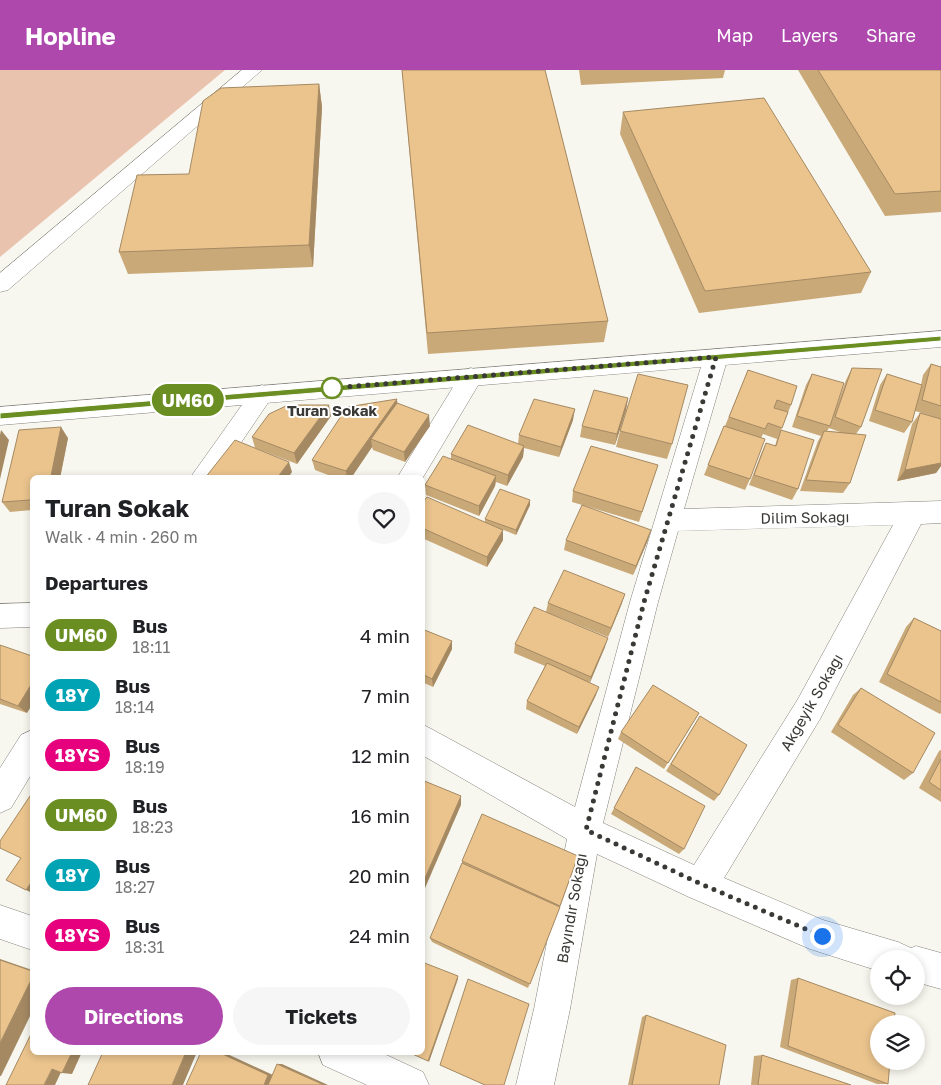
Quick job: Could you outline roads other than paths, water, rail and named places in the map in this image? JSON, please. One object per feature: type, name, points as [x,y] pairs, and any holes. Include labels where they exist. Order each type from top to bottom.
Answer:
[{"type":"street","points":[[0,285],[253,70]]},
{"type":"street","points":[[0,416],[941,339]]},
{"type":"street","name":"Bayındır Sokağı","points":[[535,1085],[552,1010],[586,830],[644,602],[716,357]]},
{"type":"street","points":[[412,475],[471,377]]},
{"type":"street","points":[[205,475],[262,394]]},
{"type":"street","name":"Dilim Sokağı","points":[[668,520],[927,513]]},
{"type":"street","name":"Akgeyik Sokağı","points":[[701,884],[927,513]]},
{"type":"street","points":[[0,616],[30,615]]},
{"type":"street","points":[[425,740],[586,830],[701,884],[822,936],[870,951]]},
{"type":"street","points":[[0,796],[30,748]]},
{"type":"street","points":[[0,922],[30,932]]},
{"type":"street","points":[[925,967],[941,971]]},
{"type":"street","points":[[343,1055],[410,1085]]},
{"type":"place","name":"Turan Sokak","points":[[332,388]]}]
